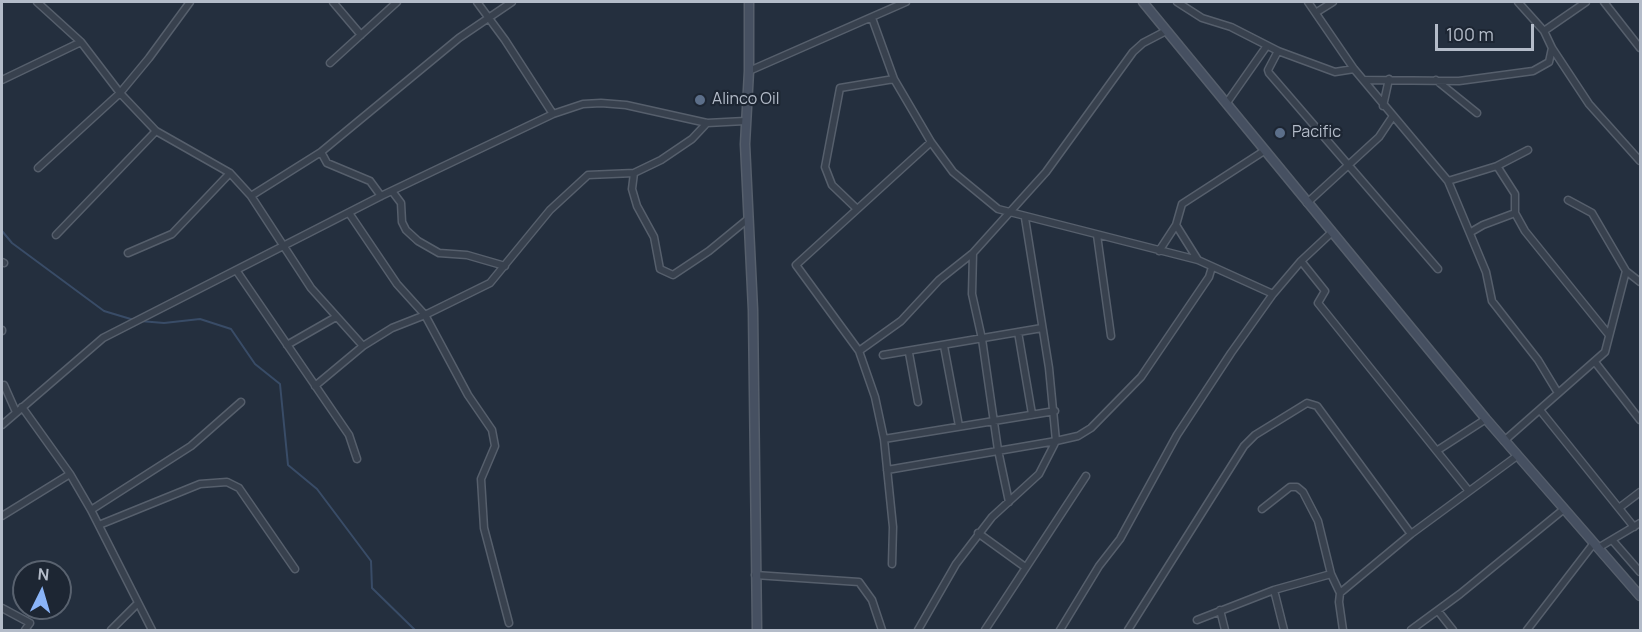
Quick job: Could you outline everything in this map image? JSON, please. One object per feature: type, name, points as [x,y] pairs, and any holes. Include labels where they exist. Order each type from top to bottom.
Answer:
[{"type":"main road","points":[[749,2],[749,71],[745,121],[753,310],[757,630]]},
{"type":"main road","points":[[1143,2],[1504,441],[1641,596]]},
{"type":"street","points":[[37,2],[81,42],[120,93],[156,131],[230,173],[251,196],[311,288],[363,346]]},
{"type":"street","points":[[38,168],[120,93],[190,2]]},
{"type":"street","points":[[333,2],[361,35]]},
{"type":"street","points":[[330,63],[397,2]]},
{"type":"street","points":[[477,2],[553,114]]},
{"type":"street","points":[[251,196],[321,152],[459,38],[512,2]]},
{"type":"street","points":[[749,71],[906,2]]},
{"type":"street","points":[[1177,2],[1202,18],[1231,27],[1278,51],[1335,72],[1354,69]]},
{"type":"street","points":[[1308,2],[1354,69],[1448,181],[1486,272],[1492,301],[1501,316],[1538,360],[1558,393]]},
{"type":"street","points":[[1317,12],[1333,2]]},
{"type":"street","points":[[1518,2],[1544,31],[1552,48],[1589,104],[1641,161]]},
{"type":"street","points":[[1544,31],[1586,2]]},
{"type":"street","points":[[1604,2],[1641,48]]},
{"type":"street","points":[[872,18],[894,79],[931,142],[953,172],[998,209],[1025,218],[1198,260],[1273,294]]},
{"type":"street","points":[[859,351],[901,321],[939,280],[973,253],[1046,172],[1133,52],[1143,43],[1166,31]]},
{"type":"street","points":[[2,80],[81,42]]},
{"type":"street","points":[[1226,104],[1266,46]]},
{"type":"street","points":[[1365,80],[1460,81],[1538,70],[1549,62],[1552,48]]},
{"type":"street","points":[[1278,51],[1268,70],[1269,73],[1438,269]]},
{"type":"street","points":[[856,208],[843,199],[832,185],[825,167],[840,88],[894,79]]},
{"type":"street","points":[[1383,106],[1389,79]]},
{"type":"street","points":[[1436,80],[1477,113]]},
{"type":"street","points":[[2,425],[87,350],[141,318],[381,196],[553,114],[583,104],[601,103],[626,105],[707,123],[745,121]]},
{"type":"street","points":[[1307,203],[1379,136],[1393,116]]},
{"type":"street","points":[[315,386],[363,346],[392,327],[425,315],[489,283],[550,210],[588,175],[634,173],[661,160],[692,139],[707,123]]},
{"type":"street","points":[[56,235],[156,131]]},
{"type":"street","points":[[892,564],[893,526],[884,439],[874,396],[859,351],[796,264],[825,242],[856,208],[931,142]]},
{"type":"street","points":[[1448,181],[1497,166],[1528,150]]},
{"type":"street","points":[[1159,251],[1176,225],[1182,204],[1264,151]]},
{"type":"street","points":[[321,152],[327,163],[370,181],[381,196]]},
{"type":"street","points":[[1497,166],[1515,194],[1515,213],[1525,231],[1609,335]]},
{"type":"street","points":[[128,253],[172,234],[230,173]]},
{"type":"street","points":[[634,173],[632,189],[637,206],[654,237],[660,269],[673,275],[710,251],[748,219]]},
{"type":"street","points":[[392,191],[400,203],[402,222],[406,230],[418,241],[439,254],[467,255],[505,266]]},
{"type":"street","points":[[1568,200],[1592,213],[1626,271],[1641,282]]},
{"type":"street","points":[[349,213],[397,284],[425,315],[468,394],[492,430],[495,446],[481,479],[484,528],[508,623]]},
{"type":"street","points":[[1471,232],[1515,213]]},
{"type":"street","points":[[918,630],[956,564],[978,534],[1039,474],[1056,441],[1055,411],[1025,218]]},
{"type":"street","points":[[1176,225],[1198,260]]},
{"type":"street","points":[[1060,630],[1094,575],[1120,539],[1178,435],[1273,294],[1301,261],[1331,233]]},
{"type":"street","points":[[1097,235],[1111,336]]},
{"type":"street","points":[[973,253],[972,294],[982,339],[993,420],[1009,502]]},
{"type":"street","points":[[1301,261],[1325,291],[1318,303],[1468,490]]},
{"type":"street","points":[[887,470],[1056,441],[1078,436],[1091,429],[1141,377],[1209,277],[1212,267]]},
{"type":"street","points":[[236,270],[350,435],[357,459]]},
{"type":"street","points":[[1504,441],[1607,349],[1626,271]]},
{"type":"street","points":[[287,345],[336,317]]},
{"type":"street","points":[[883,355],[1042,328]]},
{"type":"street","points":[[1018,332],[1032,414]]},
{"type":"street","points":[[945,346],[959,426]]},
{"type":"street","points":[[909,352],[918,402]]},
{"type":"street","points":[[1595,362],[1641,420]]},
{"type":"street","points":[[4,385],[16,412]]},
{"type":"street","points":[[91,510],[191,446],[242,402]]},
{"type":"street","points":[[1128,630],[1244,446],[1256,435],[1307,403],[1317,406],[1411,534]]},
{"type":"street","points":[[22,407],[70,474],[91,510],[152,630]]},
{"type":"street","points":[[1540,410],[1634,527]]},
{"type":"street","points":[[884,439],[1055,411]]},
{"type":"street","points":[[1438,450],[1486,419]]},
{"type":"street","points":[[1340,593],[1411,534],[1517,456]]},
{"type":"street","points":[[2,516],[70,474]]},
{"type":"street","points":[[985,630],[1086,476]]},
{"type":"street","points":[[99,525],[200,484],[227,482],[238,488],[295,569]]},
{"type":"street","points":[[1262,509],[1290,487],[1297,487],[1304,492],[1318,521],[1330,574],[1340,593],[1342,630]]},
{"type":"street","points":[[1619,508],[1641,492]]},
{"type":"street","points":[[1411,630],[1438,611],[1564,509]]},
{"type":"street","points":[[1527,630],[1596,546],[1613,541],[1641,523]]},
{"type":"street","points":[[978,534],[1025,567]]},
{"type":"street","points":[[1613,541],[1641,572]]},
{"type":"street","points":[[1197,620],[1274,590],[1330,574]]},
{"type":"street","points":[[755,575],[859,582],[872,600],[882,630]]},
{"type":"street","points":[[1274,590],[1284,630]]},
{"type":"street","points":[[111,630],[137,604]]},
{"type":"street","points":[[2,608],[30,623],[25,630]]},
{"type":"street","points":[[1220,610],[1225,630]]},
{"type":"street","points":[[1438,611],[1453,630]]},
{"type":"waterway","points":[[2,231],[12,243],[104,311],[134,320]]},
{"type":"waterway","points":[[140,321],[164,323],[200,319],[231,329],[255,364],[280,384],[288,465],[317,489],[371,561],[372,588],[415,630]]},
{"type":"place","name":"Alinco Oil","points":[[700,100]]},
{"type":"place","name":"Pacific","points":[[1280,133]]}]
